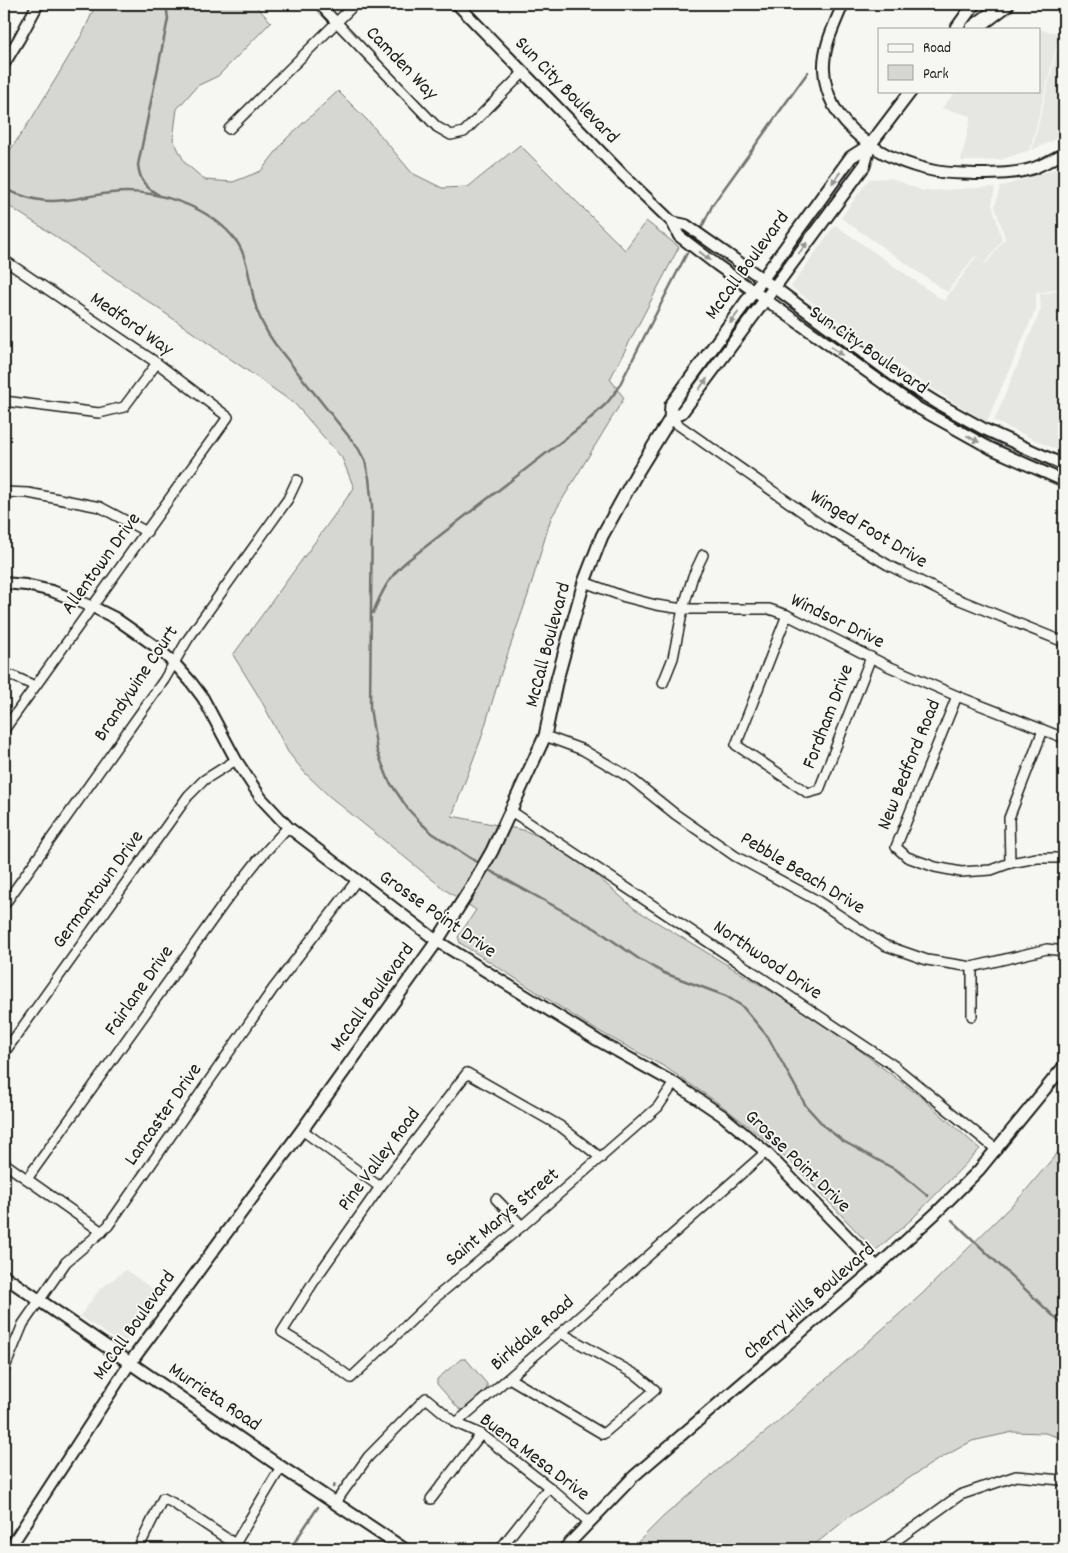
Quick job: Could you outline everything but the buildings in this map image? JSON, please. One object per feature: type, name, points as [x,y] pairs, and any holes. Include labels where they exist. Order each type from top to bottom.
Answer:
[{"type":"highway","points":[[974,28],[1006,4]]},
{"type":"main road","points":[[957,28],[974,4]]},
{"type":"main road","name":"McCall Boulevard","points":[[130,1363],[302,1130],[437,941],[472,886],[492,852],[545,736],[556,682],[584,582],[602,536],[670,418],[671,405],[851,158],[870,145],[910,92]]},
{"type":"main road","name":"McCall Boulevard","points":[[670,418],[682,412],[864,166],[870,145]]},
{"type":"main road","name":"Murrieta Road","points":[[4,1276],[335,1504],[404,1549]]},
{"type":"street","points":[[4,64],[38,4]]},
{"type":"street","name":"Camden Way","points":[[319,4],[437,127],[452,135],[464,132],[524,72]]},
{"type":"street","points":[[229,129],[355,4]]},
{"type":"street","name":"Sun City Boulevard","points":[[458,4],[622,174],[672,222],[679,236],[765,300],[918,408],[990,448],[1064,481]]},
{"type":"street","points":[[844,4],[827,45],[824,68],[827,90],[835,110],[846,124],[870,145],[900,161],[936,171],[966,174],[1000,174],[1034,168],[1064,152]]},
{"type":"street","name":"Sun City Boulevard","points":[[672,222],[686,225],[774,287],[879,366],[937,403],[984,429],[1064,465]]},
{"type":"street","name":"Medford Way","points":[[8,262],[157,363],[228,418]]},
{"type":"street","points":[[4,400],[99,413],[124,407],[157,363]]},
{"type":"street","name":"Allentown Drive","points":[[4,730],[228,418]]},
{"type":"street","name":"Winged Foot Drive","points":[[670,418],[821,525],[888,565],[950,596],[1064,642]]},
{"type":"street","name":"Brandywine Court","points":[[4,905],[164,680],[188,639],[288,499],[297,480]]},
{"type":"street","points":[[4,492],[28,493],[100,507],[147,532]]},
{"type":"street","points":[[663,683],[673,658],[683,609],[703,555]]},
{"type":"street","name":"Windsor Drive","points":[[584,582],[625,598],[683,609],[769,609],[787,615],[871,657],[957,696],[1064,738]]},
{"type":"street","name":"Grosse Point Drive","points":[[4,583],[26,585],[52,591],[93,607],[115,618],[136,632],[174,663],[203,698],[236,760],[261,798],[288,827],[437,941],[597,1040],[674,1082],[737,1127],[766,1152],[877,1267]]},
{"type":"street","name":"Fordham Drive","points":[[787,615],[736,745],[808,793],[819,790],[871,657]]},
{"type":"street","points":[[4,674],[35,686]]},
{"type":"street","name":"New Bedford Road","points":[[957,696],[896,847],[907,857],[935,867],[961,872],[992,870],[1010,863]]},
{"type":"street","points":[[1044,730],[1008,818],[1010,863],[1037,858],[1064,858]]},
{"type":"street","name":"Pebble Beach Drive","points":[[545,736],[583,750],[629,777],[675,814],[735,856],[816,900],[884,945],[927,960],[972,967],[1047,949],[1064,951]]},
{"type":"street","name":"Germantown Drive","points":[[4,1053],[188,796],[204,780],[236,760]]},
{"type":"street","name":"Northwood Drive","points":[[511,811],[893,1065],[996,1150]]},
{"type":"street","name":"Fairlane Drive","points":[[27,1180],[225,902],[258,860],[288,827]]},
{"type":"street","name":"Lancaster Drive","points":[[4,1370],[18,1334],[66,1262],[108,1226],[273,989],[357,880]]},
{"type":"street","points":[[972,967],[972,1016]]},
{"type":"street","name":"Cherry Hills Boulevard","points":[[564,1549],[634,1476],[877,1267],[941,1208],[979,1170],[1064,1066]]},
{"type":"street","name":"Pine Valley Road","points":[[351,1378],[318,1354],[282,1332],[316,1278],[380,1188],[467,1073],[560,1126],[601,1158]]},
{"type":"street","name":"Saint Marys Street","points":[[351,1378],[435,1298],[522,1226],[658,1107],[674,1082]]},
{"type":"street","points":[[302,1130],[380,1188]]},
{"type":"street","name":"Birkdale Road","points":[[456,1423],[562,1333],[766,1152]]},
{"type":"street","points":[[4,1163],[102,1232]]},
{"type":"street","points":[[496,1199],[522,1226]]},
{"type":"street","points":[[509,1378],[603,1434],[655,1390],[638,1376],[562,1333]]},
{"type":"street","name":"McCall Boulevard","points":[[9,1549],[130,1363]]},
{"type":"street","points":[[335,1504],[368,1457],[426,1398],[456,1423]]},
{"type":"street","name":"Buena Mesa Drive","points":[[456,1423],[481,1434],[549,1487],[589,1522]]},
{"type":"street","points":[[431,1499],[481,1434]]},
{"type":"street","points":[[138,1549],[163,1498],[173,1502],[234,1546],[281,1467]]},
{"type":"street","points":[[884,1549],[960,1495],[1016,1476],[1061,1480],[1064,1482]]},
{"type":"street","points":[[500,1549],[549,1487]]},
{"type":"shaded area","points":[[1040,30],[1060,33],[1030,150],[999,160],[961,161],[971,116],[942,108],[955,92],[1040,92]]},
{"type":"shaded area","points":[[1061,33],[1064,33],[1064,135],[1032,150]]},
{"type":"shaded area","points":[[1064,166],[1064,288],[1036,293],[1036,309],[986,423],[915,377],[791,287],[835,225],[944,301],[976,257],[986,264],[1005,238],[995,206],[1000,187]]},
{"type":"shaded area","points":[[891,178],[923,191],[995,187],[992,204],[1002,240],[985,263],[975,256],[947,292],[841,218],[869,179]]},
{"type":"shaded area","points":[[1064,290],[1064,453],[994,421],[1041,309],[1040,294]]},
{"type":"shaded area","points":[[126,1270],[161,1295],[127,1341],[120,1343],[80,1316],[100,1289]]},
{"type":"green space","points":[[96,4],[254,4],[271,22],[218,76],[197,86],[177,109],[173,139],[185,163],[205,180],[233,182],[261,171],[286,139],[338,91],[371,124],[412,173],[442,188],[468,187],[520,145],[625,250],[646,221],[679,247],[610,379],[624,398],[551,518],[481,739],[452,816],[523,830],[561,845],[635,909],[800,1009],[858,1049],[921,1097],[980,1149],[912,1219],[875,1251],[777,1149],[721,1105],[665,1067],[593,1028],[460,943],[458,937],[476,910],[444,889],[329,796],[305,773],[288,752],[261,700],[233,655],[354,488],[342,458],[295,404],[46,230],[4,203],[4,159],[55,80],[84,31]]},
{"type":"green space","points":[[1064,1145],[1064,1439],[1045,1433],[1013,1432],[972,1441],[934,1462],[849,1517],[809,1549],[631,1549],[664,1516],[773,1426],[922,1294],[1022,1195]]},
{"type":"green space","points":[[461,1359],[466,1359],[487,1384],[487,1389],[463,1410],[459,1409],[437,1384],[437,1379]]},
{"type":"waterway","points":[[159,195],[144,183],[138,165],[168,19],[166,4]]},
{"type":"waterway","points":[[702,227],[713,204],[808,72]]},
{"type":"waterway","points":[[4,189],[45,201],[66,200],[111,193],[146,193],[181,202],[197,209],[213,218],[237,242],[248,270],[256,306],[265,328],[275,344],[358,448],[365,461],[372,506],[370,708],[377,751],[389,781],[408,809],[432,833],[481,865]]},
{"type":"waterway","points":[[373,613],[387,585],[407,561],[584,424],[607,403],[617,390],[687,253]]},
{"type":"waterway","points":[[485,868],[596,929],[639,959],[664,973],[726,996],[742,1006],[768,1037],[806,1106],[825,1127],[843,1141],[898,1171],[928,1196]]},
{"type":"waterway","points":[[952,1220],[1064,1326]]},
{"type":"waterway","points":[[290,1549],[318,1507]]}]
